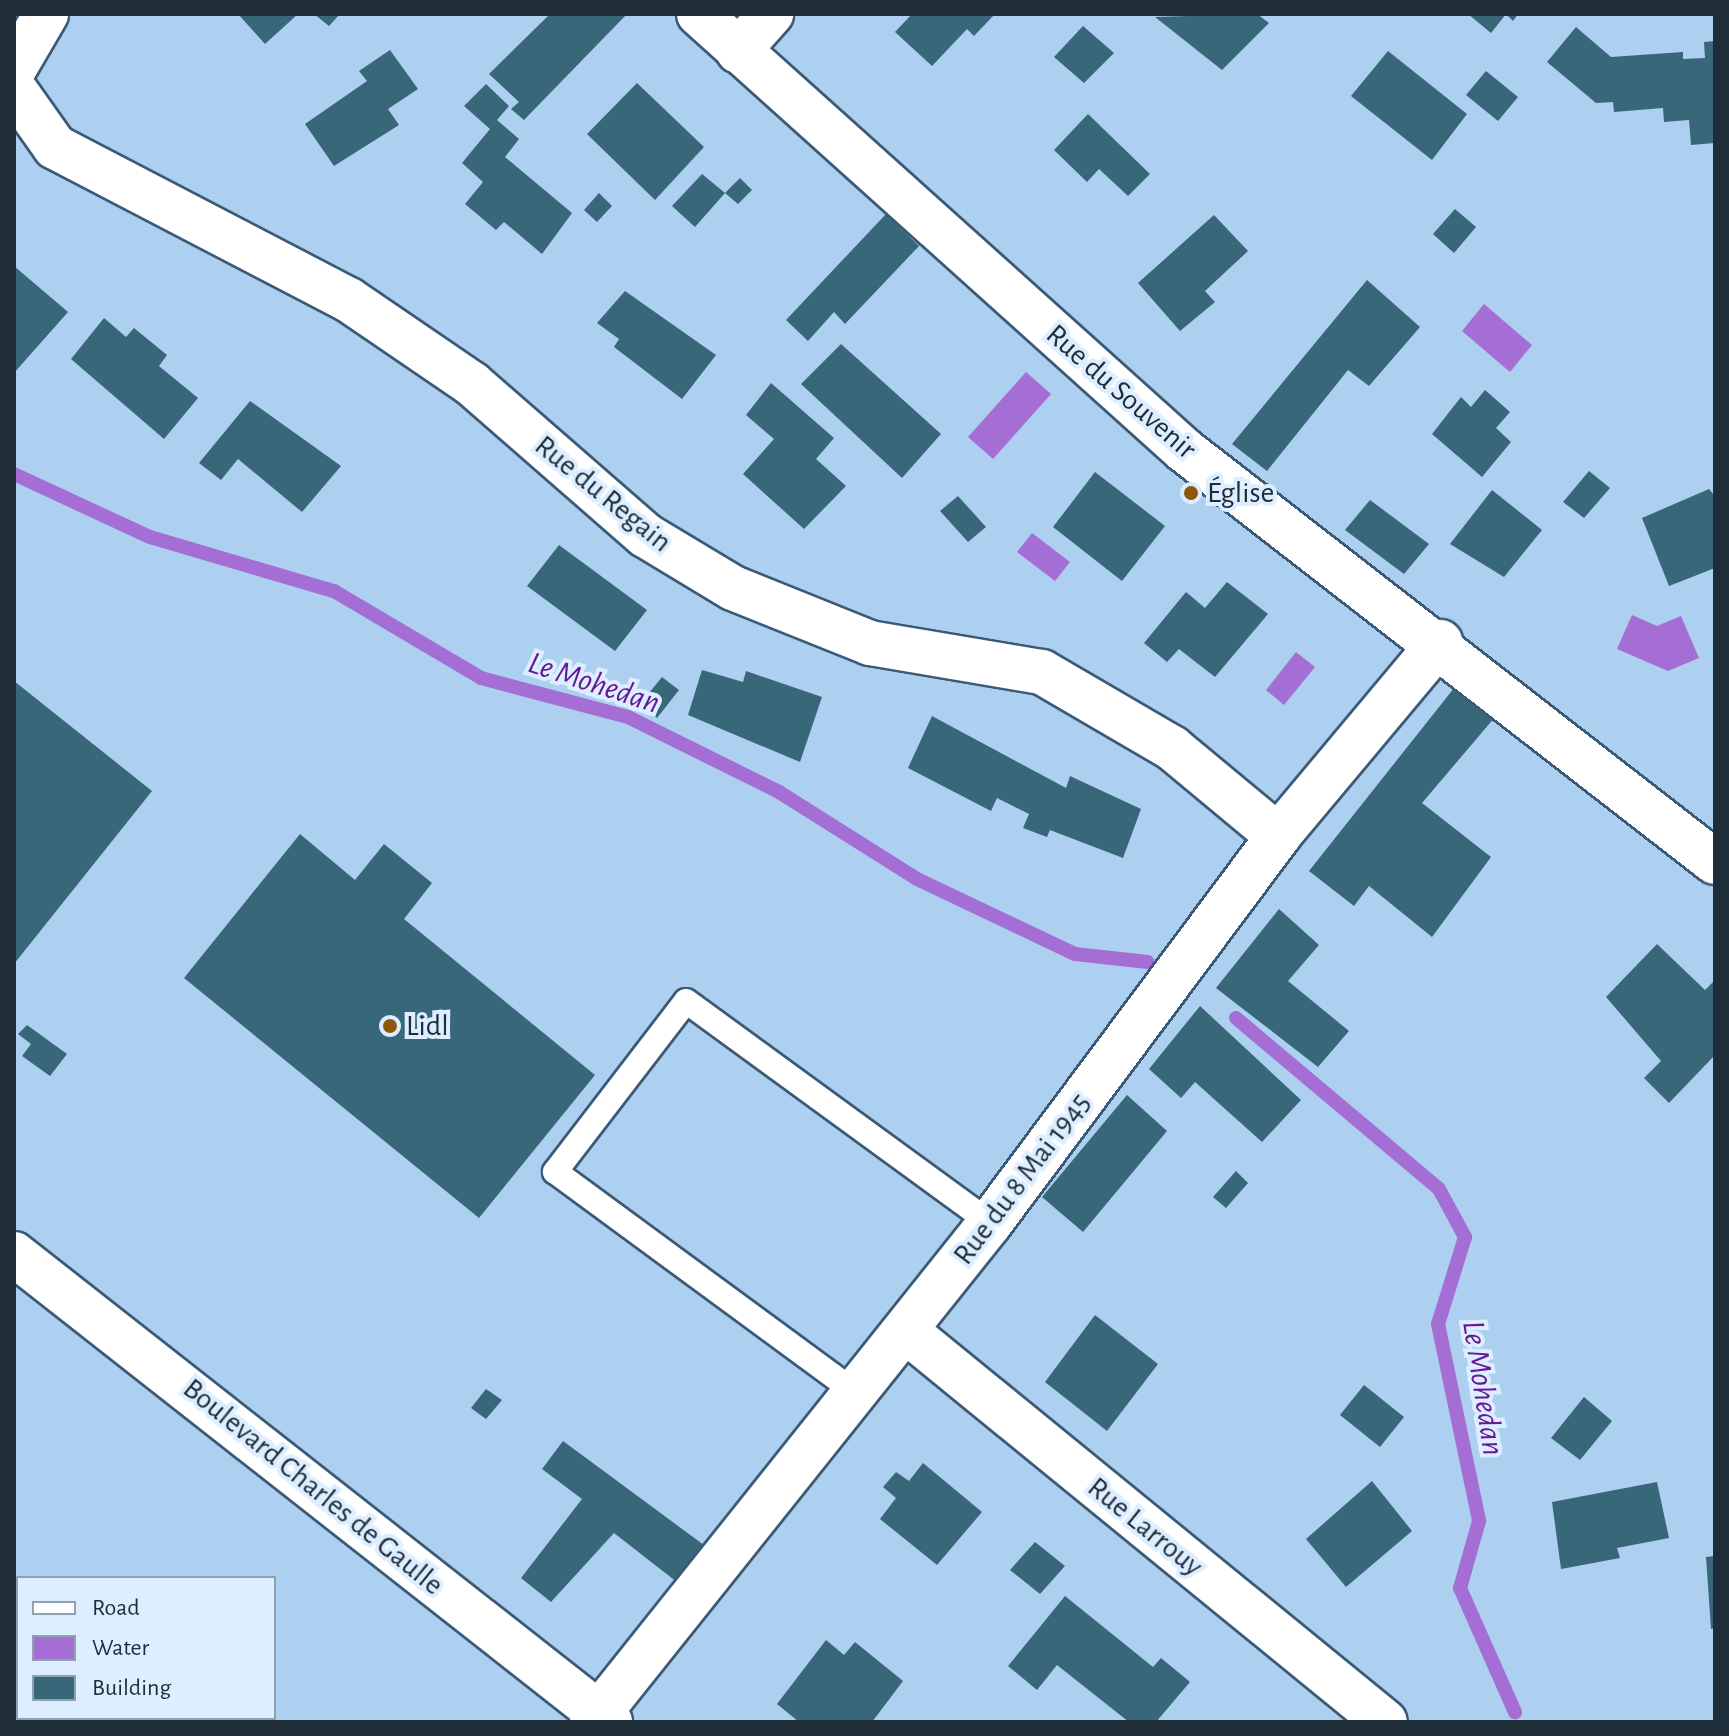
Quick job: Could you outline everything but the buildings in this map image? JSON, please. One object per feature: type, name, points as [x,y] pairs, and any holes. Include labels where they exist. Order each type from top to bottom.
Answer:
[{"type":"street","points":[[14,69],[46,14]]},
{"type":"street","name":"Rue du Souvenir","points":[[699,14],[1184,450],[1440,642],[1715,862]]},
{"type":"street","points":[[738,51],[771,14]]},
{"type":"street","name":"Rue du Regain","points":[[14,89],[55,147],[349,300],[472,384],[645,535],[733,588],[870,643],[1042,672],[1172,748],[1278,836]]},
{"type":"street","name":"Rue du 8 Mai 1945","points":[[594,1720],[990,1223],[1278,836],[1440,642]]},
{"type":"street","name":"Boulevard Charles de Gaulle","points":[[14,1254],[594,1720]]},
{"type":"street","name":"Rue Larrouy","points":[[906,1331],[1385,1722]]},
{"type":"lane","points":[[855,1392],[555,1172],[686,1001],[990,1223]]},
{"type":"water","points":[[1484,304],[1532,345],[1510,372],[1462,331]]},
{"type":"water","points":[[1026,372],[1051,394],[993,459],[968,437]]},
{"type":"water","points":[[1032,533],[1070,562],[1055,581],[1017,552]]},
{"type":"water","points":[[1632,615],[1657,626],[1681,616],[1699,658],[1668,671],[1617,649]]},
{"type":"water","points":[[1296,652],[1315,667],[1284,705],[1266,690]]},
{"type":"waterway","name":"Le Mohedan","points":[[14,474],[150,537],[334,591],[481,678],[628,717],[779,792],[917,879],[1075,954],[1148,962]]},
{"type":"waterway","name":"Le Mohedan","points":[[1236,1018],[1439,1189],[1465,1237],[1438,1324],[1479,1521],[1460,1588],[1515,1712]]},
{"type":"place","name":"Église","points":[[1191,493]]},
{"type":"place","name":"Lidl","points":[[390,1026]]}]
